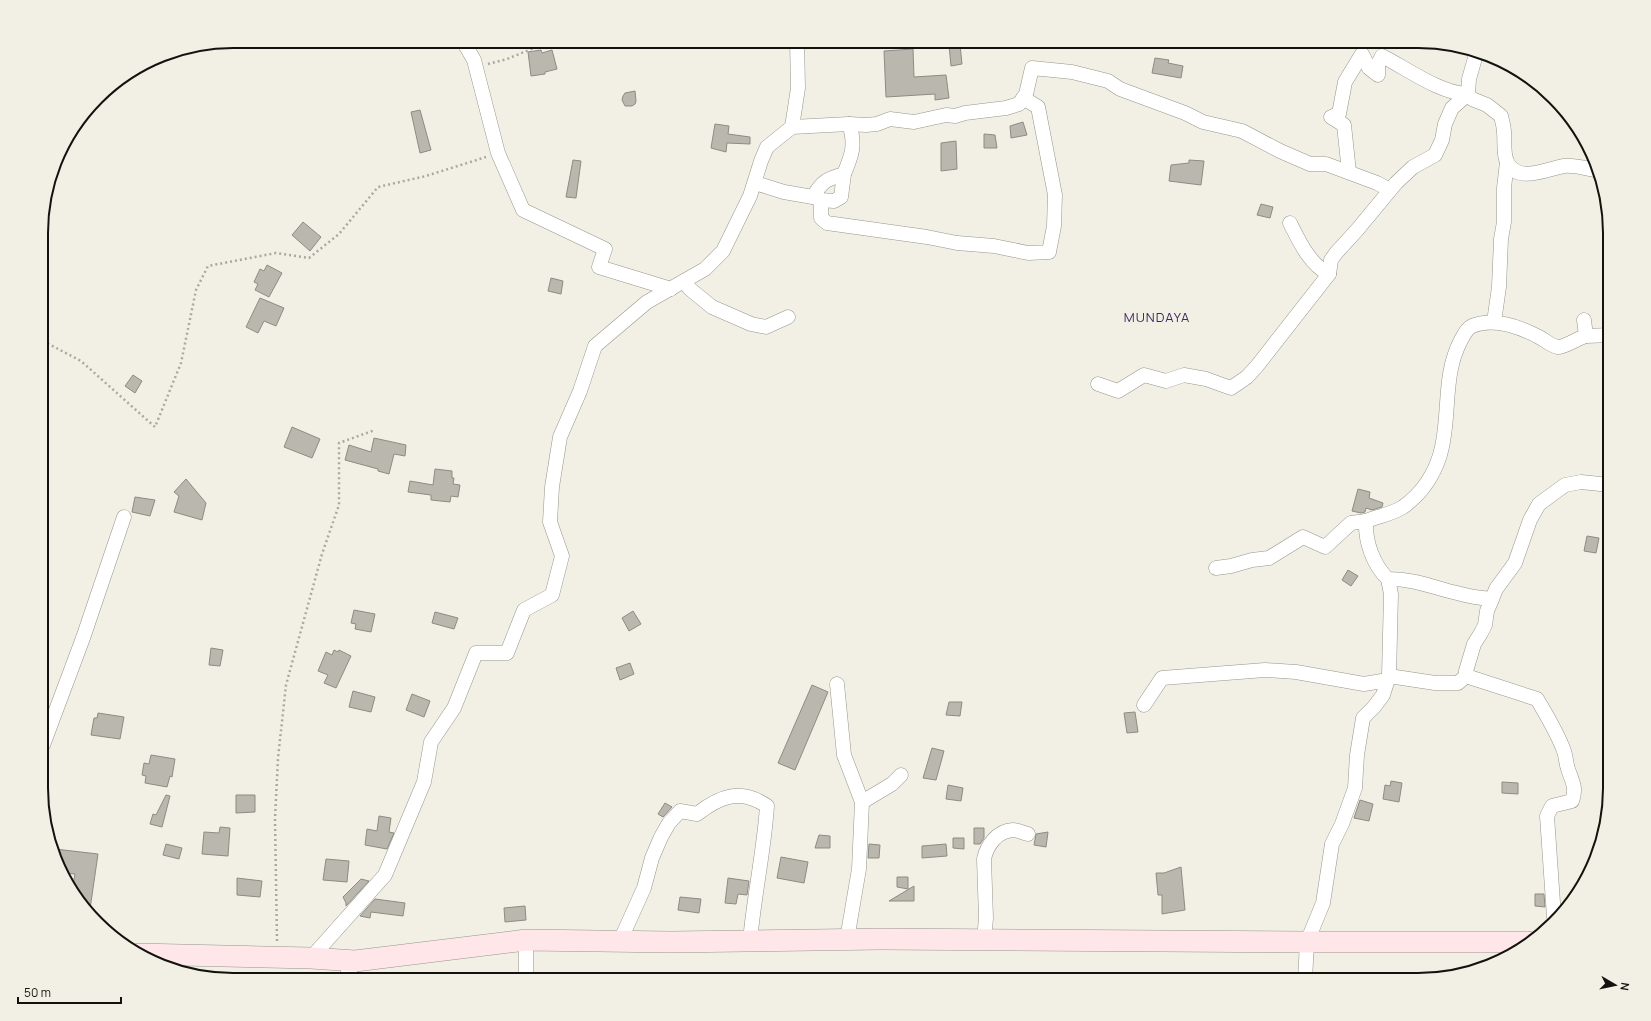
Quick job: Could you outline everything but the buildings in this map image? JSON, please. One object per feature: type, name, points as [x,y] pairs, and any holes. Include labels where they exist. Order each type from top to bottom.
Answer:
[{"type":"main road","points":[[152,954],[311,958],[355,961],[526,940],[750,941],[847,939],[1521,942]]},
{"type":"street","points":[[467,48],[474,60],[498,154],[523,210],[606,249],[599,267],[671,288]]},
{"type":"street","points":[[792,127],[798,88],[797,48]]},
{"type":"street","points":[[1349,172],[1344,125],[1331,117],[1339,114],[1345,82],[1362,54],[1368,68],[1378,75],[1378,64],[1382,56],[1443,88],[1460,94],[1468,94]]},
{"type":"street","points":[[1475,57],[1469,79],[1468,94],[1472,99],[1488,105],[1501,116],[1507,162],[1504,188],[1504,222],[1501,240],[1499,287],[1494,322]]},
{"type":"street","points":[[311,958],[385,875],[424,782],[431,742],[454,708],[476,653],[507,653],[524,610],[552,595],[562,556],[550,522],[552,487],[560,437],[580,390],[595,346],[647,302],[705,269],[723,251],[750,196],[767,147],[792,127],[877,124],[890,119],[914,122],[946,116],[955,116],[965,113],[1006,108],[1018,104],[1026,94],[1032,68],[1072,72],[1108,81],[1120,89],[1185,113],[1194,119],[1242,131],[1280,151],[1310,164],[1326,164],[1349,172],[1357,177],[1390,190]]},
{"type":"street","points":[[1098,384],[1118,391],[1144,375],[1166,381],[1184,375],[1206,379],[1231,388],[1247,377],[1329,274],[1331,260],[1336,253],[1403,175],[1413,167],[1435,155],[1442,140],[1445,124],[1452,108],[1468,94]]},
{"type":"street","points":[[844,174],[830,178],[820,184],[817,199],[821,218],[828,223],[927,237],[957,243],[994,246],[1028,253],[1049,252],[1054,226],[1055,195],[1038,106],[1023,98]]},
{"type":"street","points":[[755,183],[784,192],[817,199],[834,201],[841,197],[844,174],[851,157],[854,144],[849,124]]},
{"type":"street","points":[[1507,162],[1515,172],[1523,174],[1541,172],[1565,166],[1592,170]]},
{"type":"street","points":[[1290,223],[1297,239],[1310,258],[1323,271],[1329,274]]},
{"type":"street","points":[[684,281],[690,289],[712,307],[750,324],[766,327],[788,317]]},
{"type":"street","points":[[1584,320],[1586,336]]},
{"type":"street","points":[[1216,568],[1269,558],[1303,537],[1325,547],[1352,523],[1385,516],[1403,506],[1424,488],[1434,473],[1442,447],[1448,386],[1455,352],[1466,331],[1471,326],[1494,322],[1522,328],[1552,345],[1559,347],[1586,336],[1603,335]]},
{"type":"street","points":[[1144,705],[1162,678],[1265,670],[1296,672],[1364,684],[1389,678],[1447,684],[1458,683],[1466,676],[1466,671],[1474,644],[1485,625],[1487,611],[1496,589],[1515,564],[1530,520],[1539,504],[1565,485],[1581,482],[1603,484]]},
{"type":"street","points":[[48,732],[83,638],[124,517]]},
{"type":"street","points":[[1305,973],[1307,942],[1323,903],[1332,844],[1342,824],[1355,788],[1363,718],[1383,695],[1389,678],[1391,594],[1388,579],[1380,572],[1372,554],[1366,533],[1366,521]]},
{"type":"street","points":[[1388,579],[1404,579],[1460,594],[1492,599]]},
{"type":"street","points":[[1466,676],[1537,699],[1554,727],[1565,753],[1568,768],[1574,782],[1574,794],[1572,801],[1552,806],[1547,816],[1554,914]]},
{"type":"street","points":[[837,684],[844,755],[862,802],[859,869],[847,939]]},
{"type":"street","points":[[862,802],[892,784],[901,775]]},
{"type":"street","points":[[620,941],[644,888],[652,858],[660,837],[669,823],[680,811],[697,814],[710,804],[723,798],[738,795],[757,799],[767,806],[755,890],[750,941]]},
{"type":"street","points":[[984,940],[986,918],[984,859],[986,851],[996,835],[1013,830],[1028,834]]},
{"type":"street","points":[[526,940],[526,973]]},
{"type":"street","points":[[348,973],[355,961]]},
{"type":"path","points":[[476,68],[507,59],[534,48]]},
{"type":"path","points":[[48,344],[81,361],[155,427],[181,363],[196,290],[208,266],[276,253],[309,258],[339,234],[378,187],[426,176],[498,154]]},
{"type":"path","points":[[277,958],[275,819],[278,758],[286,685],[322,554],[339,505],[339,443],[375,430]]},
{"type":"district","name":"MUNDAYA","points":[[1157,317]]}]
